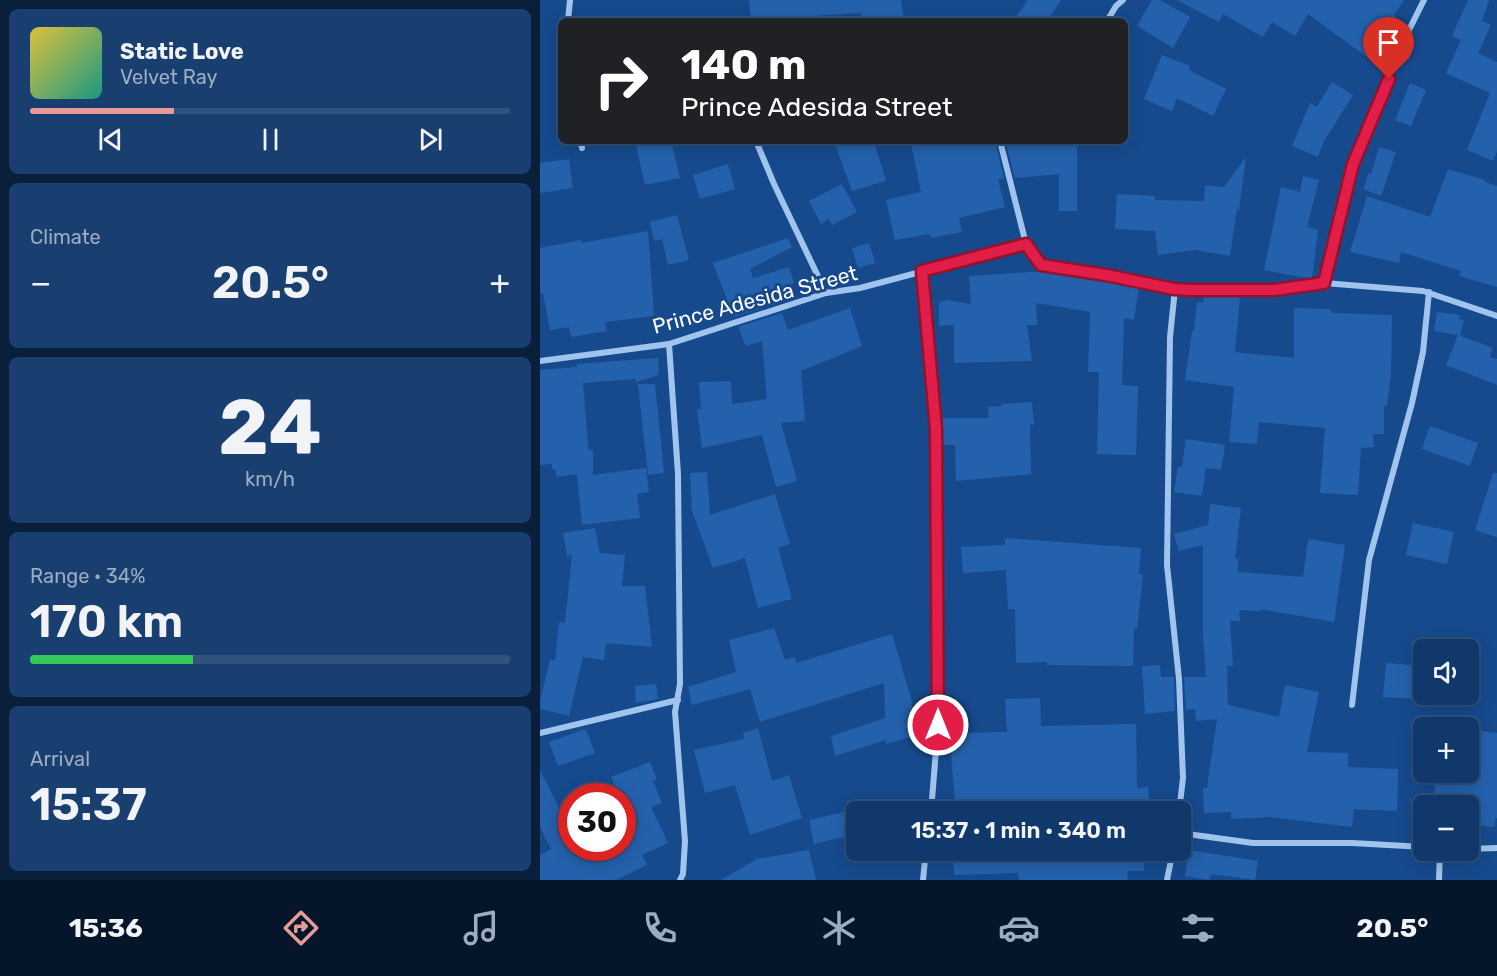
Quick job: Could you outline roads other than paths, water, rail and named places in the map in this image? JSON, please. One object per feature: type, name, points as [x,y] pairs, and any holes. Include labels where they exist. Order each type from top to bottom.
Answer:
[{"type":"street","points":[[568,18],[570,0]]},
{"type":"street","points":[[1109,18],[1123,0]]},
{"type":"street","points":[[1324,283],[1353,164],[1406,36],[1424,0]]},
{"type":"street","points":[[757,144],[826,293]]},
{"type":"street","points":[[1001,144],[1026,244],[1041,265],[1174,289],[1274,290],[1324,283],[1429,292],[1497,316]]},
{"type":"street","name":"Prince Adesida Street","points":[[540,361],[669,344],[826,293],[860,288],[1026,244]]},
{"type":"street","points":[[922,271],[936,429],[938,725],[932,801]]},
{"type":"street","points":[[1174,289],[1170,337],[1167,565],[1179,678],[1183,778],[1180,801]]},
{"type":"street","points":[[1352,705],[1369,560],[1412,403],[1423,352],[1429,292]]},
{"type":"street","points":[[669,344],[678,474],[681,629],[680,684],[675,712],[685,841],[683,874],[680,880]]},
{"type":"street","points":[[540,734],[678,700]]},
{"type":"street","points":[[1191,835],[1253,843],[1352,843],[1413,846]]},
{"type":"street","points":[[1479,849],[1497,848]]},
{"type":"street","points":[[922,880],[925,861]]},
{"type":"street","points":[[1167,880],[1171,861]]},
{"type":"street","points":[[1439,880],[1440,861]]}]
